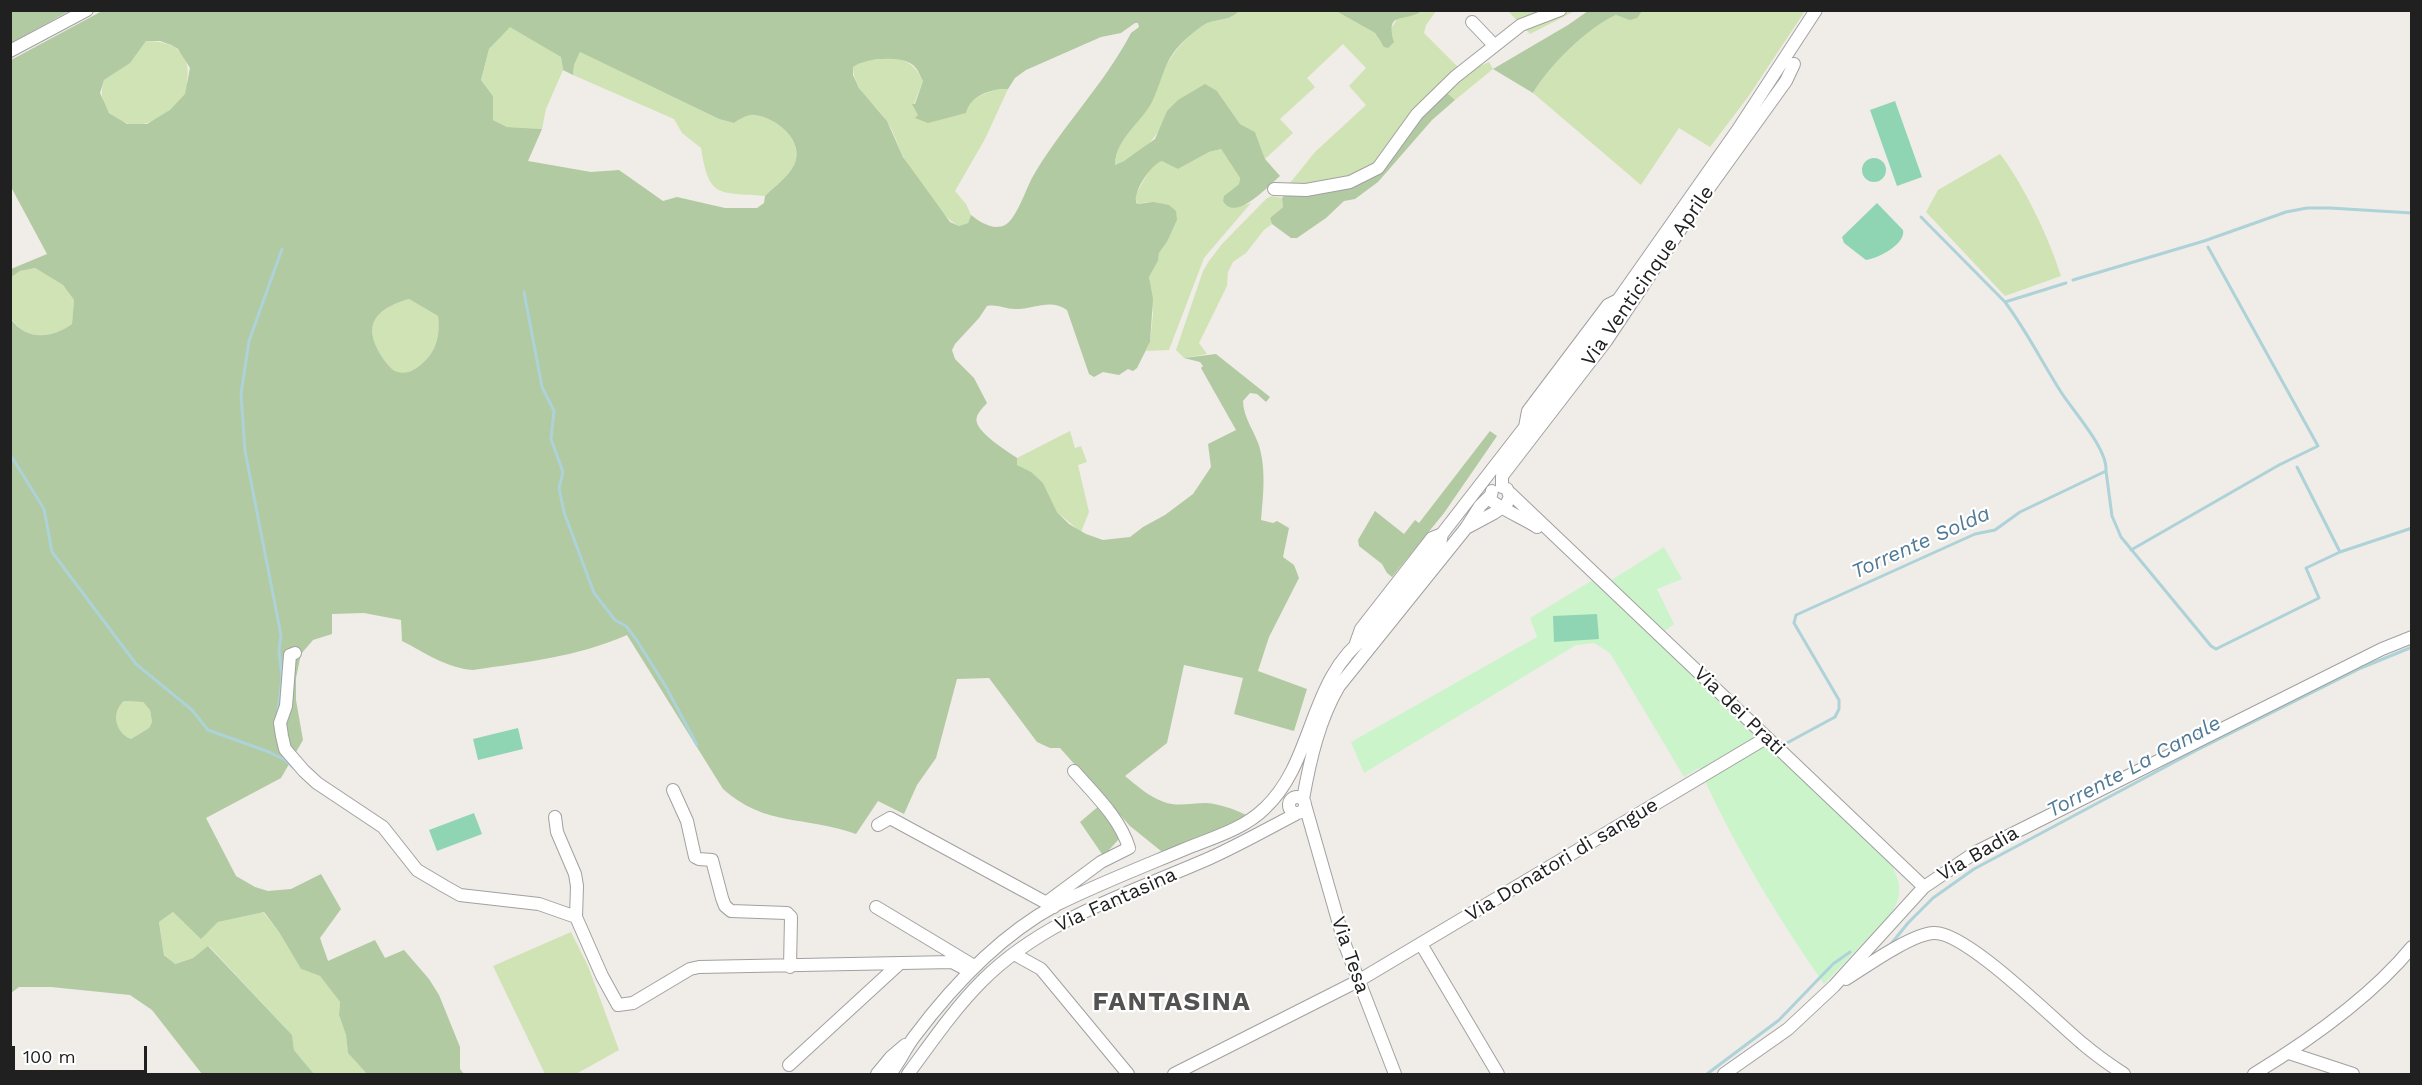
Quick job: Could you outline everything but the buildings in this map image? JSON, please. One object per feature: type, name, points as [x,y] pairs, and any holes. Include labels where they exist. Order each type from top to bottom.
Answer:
[{"type":"street","points":[[10,51],[87,10]]},
{"type":"street","points":[[1274,189],[1306,190],[1350,182],[1378,168],[1418,114],[1455,77],[1521,25],[1560,10]]},
{"type":"street","name":"Via Venticinque Aprile","points":[[1050,905],[1227,832],[1265,809],[1289,777],[1324,690],[1356,644],[1368,635],[1440,544],[1442,534],[1524,427],[1537,418],[1610,320],[1617,310],[1618,300],[1737,131],[1816,10]]},
{"type":"street","points":[[1472,21],[1494,45]]},
{"type":"street","name":"Via Venticinque Aprile","points":[[1297,806],[1327,708],[1339,686],[1466,528],[1480,506],[1498,491],[1502,477],[1606,341],[1689,216],[1786,81],[1794,64]]},
{"type":"street","name":"Via dei Prati","points":[[1488,475],[1498,491],[1612,589],[1924,886]]},
{"type":"street","name":"Via dei Prati","points":[[1478,488],[1498,491]]},
{"type":"street","points":[[1498,491],[1509,502],[1501,507]]},
{"type":"street","name":"Via Venticinque Aprile","points":[[1466,528],[1501,507]]},
{"type":"street","name":"Via dei Prati","points":[[1501,507],[1553,537]]},
{"type":"street","name":"Via Badia","points":[[1834,986],[1924,886],[1976,852],[2382,649],[2412,637]]},
{"type":"street","points":[[293,654],[286,706],[280,723],[282,736],[285,748],[316,783],[383,827],[417,870],[460,895],[538,904],[576,916]]},
{"type":"street","name":"Via Donatori di sangue","points":[[1174,1074],[1358,981],[1766,738]]},
{"type":"street","points":[[1050,905],[1101,862],[1129,848],[1118,822],[1074,771]]},
{"type":"street","points":[[673,790],[687,821],[695,856],[699,859],[712,860],[725,906],[731,911],[787,913],[791,917],[790,967]]},
{"type":"street","name":"Via Fantasina","points":[[908,1074],[947,1021],[982,981],[1032,941],[1080,913],[1211,858],[1268,828],[1297,806]]},
{"type":"street","name":"Via Tesa","points":[[1297,806],[1312,834],[1345,945],[1395,1074]]},
{"type":"street","points":[[555,817],[557,832],[575,874],[576,916],[602,976],[618,1005],[633,1003],[690,969],[699,967],[952,962],[971,968]]},
{"type":"street","name":"Via Fantasina","points":[[878,825],[890,818],[1050,905],[971,968],[913,1039],[890,1074]]},
{"type":"street","points":[[876,907],[971,968]]},
{"type":"street","points":[[1724,1074],[1788,1029],[1834,986],[1920,935],[1937,932],[1978,954],[2015,983],[2084,1045],[2124,1074]]},
{"type":"street","points":[[1032,941],[1041,969]]},
{"type":"street","points":[[1421,944],[1498,1074]]},
{"type":"street","points":[[2254,1074],[2289,1053],[2384,977],[2412,947]]},
{"type":"street","points":[[1014,954],[1041,969],[1128,1074]]},
{"type":"street","points":[[789,1065],[899,964]]},
{"type":"street","name":"Via Fantasina","points":[[877,1074],[891,1057],[913,1039]]},
{"type":"street","points":[[2289,1053],[2354,1074]]},
{"type":"green space","points":[[11,10],[69,10],[69,11],[11,43]]},
{"type":"green space","points":[[102,11],[1239,11],[1229,18],[1204,25],[1179,46],[1166,66],[1154,98],[1120,146],[1115,165],[1155,139],[1167,111],[1178,100],[1205,84],[1217,91],[1240,124],[1255,132],[1265,159],[1280,176],[1261,194],[1236,208],[1229,207],[1223,201],[1224,196],[1239,184],[1240,178],[1221,149],[1209,152],[1178,169],[1162,161],[1148,173],[1139,187],[1137,204],[1153,202],[1169,205],[1176,211],[1177,220],[1149,277],[1153,299],[1150,342],[1137,368],[1133,371],[1128,369],[1119,375],[1103,372],[1094,377],[1089,374],[1067,310],[1049,304],[1022,309],[987,306],[952,350],[955,359],[974,378],[987,403],[979,412],[976,420],[979,428],[1017,458],[1017,465],[1031,472],[1043,483],[1057,512],[1069,524],[1086,534],[1103,540],[1130,537],[1193,494],[1211,467],[1208,444],[1236,430],[1201,368],[1203,366],[1200,362],[1184,358],[1216,354],[1270,397],[1266,402],[1257,394],[1250,393],[1243,401],[1245,413],[1262,458],[1264,484],[1261,520],[1273,523],[1277,521],[1289,528],[1283,557],[1294,565],[1299,578],[1269,637],[1258,671],[1307,689],[1294,731],[1234,714],[1243,678],[1184,665],[1167,743],[1125,776],[1148,794],[1164,802],[1179,805],[1206,803],[1227,807],[1246,815],[1171,850],[1161,851],[1130,826],[1060,748],[1050,748],[1037,742],[989,678],[957,679],[936,758],[917,785],[904,814],[878,801],[856,834],[755,810],[723,789],[627,635],[570,654],[473,670],[445,663],[402,641],[401,620],[364,613],[332,614],[332,634],[313,640],[301,654],[296,678],[296,700],[303,740],[281,778],[206,818],[236,876],[255,887],[268,891],[291,889],[321,874],[341,909],[320,938],[328,961],[375,940],[385,958],[404,950],[429,979],[439,995],[460,1047],[460,1069],[464,1074],[367,1074],[348,1053],[346,1035],[339,1015],[340,1002],[320,976],[301,969],[264,912],[218,922],[201,939],[173,912],[159,922],[164,955],[175,964],[193,958],[208,946],[292,1035],[294,1050],[314,1074],[202,1074],[152,1010],[130,995],[51,987],[19,987],[11,993],[10,318],[24,331],[48,335],[72,324],[74,300],[63,285],[35,268],[20,271],[11,277],[11,269],[47,254],[11,187],[11,60]],"holes":[[[1138,23],[1139,27],[1131,33],[1108,70],[1043,159],[1013,217],[1000,227],[987,225],[971,215],[968,223],[959,226],[950,222],[903,157],[887,121],[859,88],[853,75],[853,67],[865,61],[892,59],[913,65],[923,81],[915,104],[912,104],[918,115],[915,118],[928,123],[966,113],[977,97],[989,91],[1008,89],[1015,78],[1026,70],[1101,37],[1121,33]],[[510,27],[561,57],[563,70],[573,75],[574,65],[580,52],[719,119],[734,123],[741,118],[755,115],[772,120],[787,132],[796,148],[797,156],[794,165],[785,178],[765,196],[764,203],[757,208],[725,208],[677,197],[663,201],[619,170],[591,172],[528,161],[542,129],[507,127],[493,120],[493,96],[481,80],[489,49]],[[146,41],[160,41],[178,49],[190,68],[185,94],[170,110],[147,124],[127,124],[109,113],[100,93],[104,80],[130,63]],[[409,299],[438,316],[437,340],[431,354],[409,372],[400,373],[390,367],[379,353],[374,340],[372,330],[377,316],[391,306]],[[124,701],[143,702],[150,710],[152,722],[149,728],[131,739],[118,727],[117,711]]]},
{"type":"green space","points":[[1239,11],[1336,11],[1375,33],[1381,43],[1398,18],[1436,11],[1426,25],[1424,33],[1464,73],[1489,62],[1493,69],[1455,100],[1447,93],[1366,175],[1306,189],[1290,183],[1315,152],[1366,105],[1349,86],[1366,68],[1343,44],[1307,78],[1315,87],[1280,119],[1293,133],[1265,159],[1255,132],[1240,124],[1217,91],[1168,111],[1159,130],[1148,144],[1133,156],[1115,165],[1116,155],[1124,138],[1154,98],[1163,71],[1179,47],[1204,25],[1228,18]]},
{"type":"green space","points":[[1336,11],[1422,11],[1394,21],[1392,32],[1394,42],[1388,48],[1384,47],[1375,33]]},
{"type":"green space","points":[[1508,11],[1575,11],[1530,34]]},
{"type":"green space","points":[[1588,11],[1642,11],[1637,18],[1630,20],[1616,15],[1581,38],[1558,60],[1533,93],[1493,69],[1568,25]]},
{"type":"green space","points":[[1642,11],[1805,11],[1748,97],[1710,147],[1679,128],[1641,185],[1533,93],[1558,60],[1581,38],[1616,15],[1623,17]]},
{"type":"green space","points":[[510,26],[561,57],[563,70],[546,109],[542,129],[507,127],[493,120],[493,96],[481,80],[489,49]]},
{"type":"green space","points":[[146,41],[164,43],[178,50],[186,63],[187,90],[180,101],[167,113],[150,122],[134,125],[123,122],[106,109],[102,95],[103,85],[104,80],[129,63]]},
{"type":"green space","points":[[580,52],[719,119],[734,123],[753,115],[772,121],[787,132],[793,140],[797,157],[794,165],[785,178],[765,196],[726,193],[718,190],[712,185],[708,176],[701,148],[682,133],[674,119],[573,75],[574,65]]},
{"type":"green space","points":[[892,58],[903,60],[911,65],[923,81],[914,104],[967,106],[986,93],[1008,89],[985,139],[955,191],[966,204],[971,215],[968,223],[959,226],[935,204],[906,162],[893,132],[881,113],[856,82],[853,66],[860,61]]},
{"type":"green space","points":[[1438,91],[1447,93],[1455,100],[1432,120],[1378,182],[1355,199],[1344,201],[1326,218],[1297,238],[1291,238],[1272,224],[1270,218],[1283,207],[1282,198],[1290,183],[1306,189],[1366,175]]},
{"type":"green space","points":[[1895,101],[1922,177],[1897,186],[1870,110]]},
{"type":"green space","points":[[1221,149],[1240,178],[1239,184],[1229,192],[1240,206],[1251,203],[1204,258],[1169,350],[1146,351],[1150,342],[1153,314],[1149,277],[1177,220],[1155,203],[1137,204],[1135,196],[1150,169],[1156,163],[1163,160],[1178,169],[1209,152]]},
{"type":"green space","points":[[2000,154],[2035,212],[2061,276],[2005,296],[1926,212],[1938,190]]},
{"type":"green space","points":[[1874,158],[1879,159],[1885,165],[1885,175],[1879,181],[1874,182],[1869,181],[1863,175],[1862,170],[1863,165],[1869,159]]},
{"type":"green space","points":[[1271,196],[1282,198],[1283,207],[1270,218],[1272,224],[1264,230],[1246,253],[1233,262],[1228,272],[1227,286],[1199,343],[1207,354],[1184,358],[1176,350],[1203,271],[1222,244]]},
{"type":"green space","points":[[1877,203],[1903,230],[1903,235],[1891,250],[1866,260],[1844,243],[1842,237]]},
{"type":"green space","points":[[35,268],[63,285],[74,300],[72,324],[48,335],[24,331],[11,318],[10,277],[20,271]]},
{"type":"green space","points":[[409,299],[438,316],[439,324],[437,340],[431,354],[413,370],[402,373],[393,369],[383,358],[372,330],[377,316],[391,306]]},
{"type":"green space","points":[[1070,431],[1075,448],[1081,446],[1087,462],[1078,465],[1089,512],[1081,532],[1057,512],[1043,483],[1017,465],[1017,458]]},
{"type":"green space","points":[[1490,431],[1497,436],[1444,513],[1392,577],[1382,564],[1359,546],[1358,540],[1375,511],[1404,534],[1415,520],[1419,523]]},
{"type":"green space","points":[[1664,547],[1682,579],[1657,589],[1674,624],[1659,635],[1888,857],[1898,879],[1898,899],[1890,915],[1824,984],[1756,879],[1699,768],[1684,777],[1610,653],[1594,643],[1576,645],[1364,773],[1351,742],[1537,637],[1530,618],[1591,581],[1605,584]]},
{"type":"green space","points":[[1597,614],[1599,639],[1554,642],[1553,616]]},
{"type":"green space","points":[[124,701],[143,702],[150,710],[152,722],[149,728],[131,739],[118,728],[117,711]]},
{"type":"green space","points":[[518,728],[523,749],[478,760],[473,739]]},
{"type":"green space","points":[[1100,805],[1118,833],[1118,840],[1109,850],[1109,855],[1104,857],[1080,822]]},
{"type":"green space","points":[[474,813],[482,834],[437,851],[429,830]]},
{"type":"green space","points":[[173,912],[201,938],[218,922],[263,912],[279,932],[301,969],[320,976],[340,1002],[339,1015],[346,1035],[348,1053],[367,1074],[314,1074],[294,1050],[292,1035],[209,946],[193,958],[174,964],[164,954],[159,922]]},
{"type":"green space","points":[[571,932],[588,966],[619,1050],[576,1074],[545,1074],[493,966]]},
{"type":"waterway","name":"Torrente Solda","points":[[2073,280],[2204,241],[2286,212],[2307,208],[2330,208],[2412,213]]},
{"type":"waterway","points":[[1921,217],[2005,302]]},
{"type":"waterway","points":[[2131,550],[2279,465],[2318,446],[2208,247]]},
{"type":"waterway","points":[[278,711],[282,678],[279,650],[281,635],[245,451],[241,394],[249,341],[282,249]]},
{"type":"waterway","name":"Torrente Solda","points":[[1785,744],[1835,717],[1839,709],[1839,700],[1794,623],[1796,615],[1975,534],[1995,530],[2020,512],[2106,471],[2102,452],[2096,441],[2061,392],[2005,302],[2066,283]]},
{"type":"waterway","points":[[524,292],[542,387],[554,411],[551,439],[563,472],[559,488],[564,512],[594,593],[615,620],[626,626],[636,639],[666,687],[697,745]]},
{"type":"waterway","points":[[10,454],[44,509],[52,552],[136,664],[192,710],[208,730],[269,752],[285,760],[295,769]]},
{"type":"waterway","points":[[2106,471],[2112,516],[2121,537],[2211,646],[2216,649],[2319,598],[2306,568],[2340,552],[2297,467]]},
{"type":"waterway","points":[[2340,552],[2412,528]]},
{"type":"waterway","name":"Torrente La Canale","points":[[1891,944],[1933,898],[1974,869],[2197,750],[2361,668],[2412,647]]},
{"type":"waterway","name":"Torrente La Canale","points":[[1707,1074],[1779,1020],[1833,964],[1850,952]]},
{"type":"district","name":"FANTASINA","points":[[1172,1002]]}]
